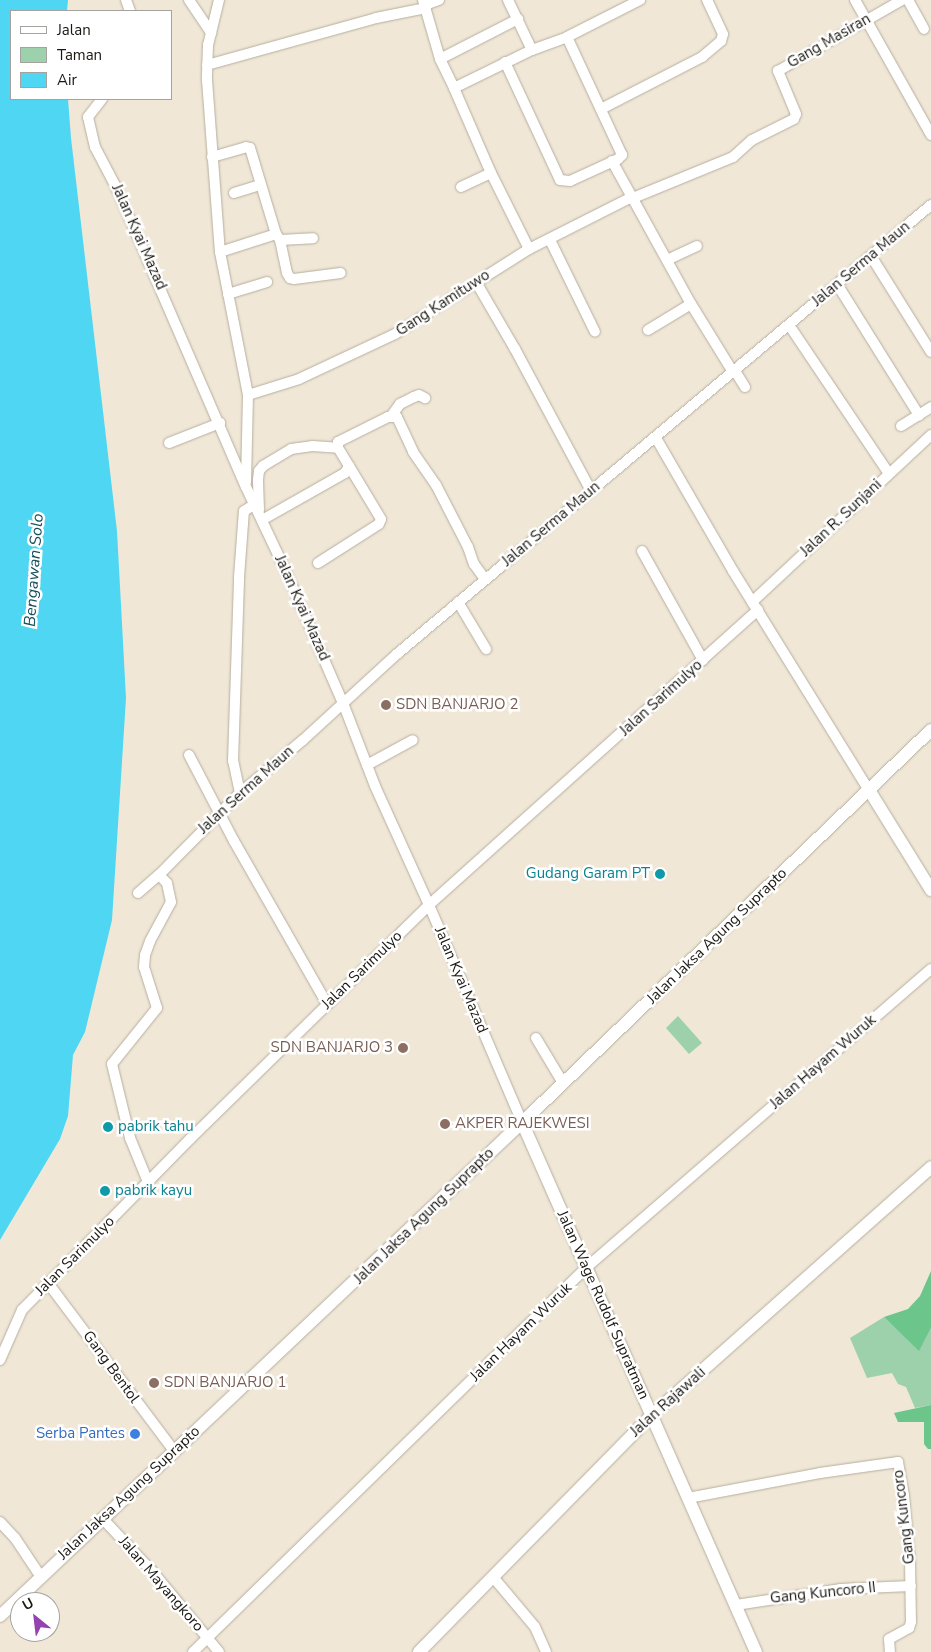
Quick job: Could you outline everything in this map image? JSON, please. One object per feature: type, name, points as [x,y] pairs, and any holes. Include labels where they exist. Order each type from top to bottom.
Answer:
[{"type":"main road","name":"Jalan Jaksa Agung Suprapto","points":[[0,1616],[563,1083],[931,730]]},
{"type":"main road","points":[[868,790],[931,890]]},
{"type":"main road","name":"Jalan Wage Rudolf Supratman","points":[[522,1122],[588,1266],[651,1416],[756,1652]]},
{"type":"main road","name":"Jalan Rajawali","points":[[419,1652],[651,1416],[931,1167]]},
{"type":"street","points":[[189,0],[211,33]]},
{"type":"street","points":[[219,0],[211,33],[207,64],[212,157],[220,252],[248,395],[246,487]]},
{"type":"street","points":[[207,64],[439,0]]},
{"type":"street","points":[[454,88],[505,62],[567,37],[640,0]]},
{"type":"street","points":[[601,109],[702,57],[721,41],[723,34],[707,0]]},
{"type":"street","points":[[855,0],[931,135]]},
{"type":"street","name":"Gang Masiran","points":[[632,198],[733,157],[752,140],[794,119],[796,115],[778,71],[902,0]]},
{"type":"street","points":[[908,0],[924,29]]},
{"type":"street","points":[[510,1],[532,50]]},
{"type":"street","points":[[424,4],[440,59],[491,173],[529,249]]},
{"type":"street","points":[[440,59],[518,19]]},
{"type":"street","points":[[505,62],[560,180],[570,182],[621,157],[621,151],[567,37]]},
{"type":"street","name":"Jalan Kyai Mazad","points":[[101,100],[88,118],[95,147],[120,196],[220,423],[246,487],[343,703],[367,765],[429,904],[522,1122]]},
{"type":"street","points":[[212,157],[246,147],[250,148],[290,278],[341,273]]},
{"type":"street","points":[[612,162],[691,304],[745,387]]},
{"type":"street","points":[[461,187],[491,173]]},
{"type":"street","points":[[234,194],[261,185]]},
{"type":"street","name":"Gang Kamituwo","points":[[248,395],[298,378],[395,334],[529,249],[632,198]]},
{"type":"street","name":"Jalan Serma Maun","points":[[138,893],[159,875],[240,793],[458,602],[656,438],[931,205]]},
{"type":"street","points":[[220,252],[278,237],[313,238]]},
{"type":"street","points":[[550,240],[595,332]]},
{"type":"street","points":[[667,260],[697,246]]},
{"type":"street","points":[[871,256],[931,352]]},
{"type":"street","points":[[228,294],[267,282]]},
{"type":"street","points":[[476,282],[515,349],[591,491]]},
{"type":"street","points":[[837,284],[919,415]]},
{"type":"street","points":[[648,330],[691,304]]},
{"type":"street","points":[[789,325],[889,474]]},
{"type":"street","points":[[318,563],[379,524],[381,519],[338,448],[338,442],[392,415],[400,404],[414,396],[419,395],[425,398]]},
{"type":"street","points":[[902,426],[931,407]]},
{"type":"street","points":[[392,415],[397,417],[413,452],[436,486],[468,547],[474,564],[485,579]]},
{"type":"street","points":[[169,444],[220,423]]},
{"type":"street","name":"Jalan R. Sunjani","points":[[755,606],[889,474],[931,436]]},
{"type":"street","points":[[656,438],[755,606],[868,790]]},
{"type":"street","points":[[259,514],[258,480],[259,471],[263,466],[291,449],[312,446],[338,448]]},
{"type":"street","points":[[259,514],[338,478],[345,474],[349,466]]},
{"type":"street","points":[[240,793],[233,761],[239,577],[244,512],[252,506],[259,514]]},
{"type":"street","points":[[642,551],[703,660]]},
{"type":"street","points":[[458,602],[486,649]]},
{"type":"street","name":"Jalan Sarimulyo","points":[[0,1360],[17,1318],[48,1282],[148,1182],[429,904],[703,660],[755,606]]},
{"type":"street","points":[[367,765],[413,740]]},
{"type":"street","points":[[188,755],[221,813],[234,841],[328,1004]]},
{"type":"street","points":[[148,1182],[130,1138],[112,1064],[157,1008],[144,967],[145,955],[150,941],[171,902],[168,883],[159,875]]},
{"type":"street","name":"Jalan Hayam Wuruk","points":[[194,1652],[588,1266],[931,969]]},
{"type":"street","points":[[536,1038],[563,1083]]},
{"type":"street","name":"Gang Bentol","points":[[48,1282],[174,1451]]},
{"type":"street","name":"Gang Kuncoro","points":[[688,1498],[895,1461],[899,1465],[904,1496],[911,1586],[910,1626],[889,1639],[890,1652]]},
{"type":"street","name":"Jalan Mayangkoro","points":[[102,1518],[152,1571],[219,1652]]},
{"type":"street","points":[[0,1522],[15,1538],[41,1577]]},
{"type":"street","points":[[492,1577],[535,1627],[546,1652]]},
{"type":"street","name":"Gang Kuncoro II","points":[[736,1605],[840,1588],[911,1586]]},
{"type":"green space","points":[[678,1016],[702,1043],[689,1054],[666,1028]]},
{"type":"green space","points":[[931,1271],[931,1328],[919,1351],[884,1317],[908,1309],[920,1296]]},
{"type":"green space","points":[[884,1317],[919,1350],[931,1328],[931,1405],[915,1408],[906,1387],[898,1384],[892,1373],[867,1378],[850,1338]]},
{"type":"green space","points":[[931,1405],[931,1449],[928,1449],[924,1444],[924,1422],[898,1422],[894,1413]]},
{"type":"water","name":"Bengawan Solo","points":[[0,0],[68,0],[67,10],[10,10],[10,100],[68,100],[117,531],[126,698],[112,920],[85,1032],[73,1055],[68,1116],[60,1139],[0,1240]]},
{"type":"place","name":"SDN BANJARJO 2","points":[[386,705]]},
{"type":"place","name":"Gudang Garam PT","points":[[660,874]]},
{"type":"place","name":"SDN BANJARJO 3","points":[[403,1048]]},
{"type":"place","name":"AKPER RAJEKWESI","points":[[445,1124]]},
{"type":"place","name":"pabrik tahu","points":[[108,1127]]},
{"type":"place","name":"pabrik kayu","points":[[105,1191]]},
{"type":"place","name":"SDN BANJARJO 1","points":[[154,1383]]},
{"type":"place","name":"Serba Pantes","points":[[135,1434]]}]
